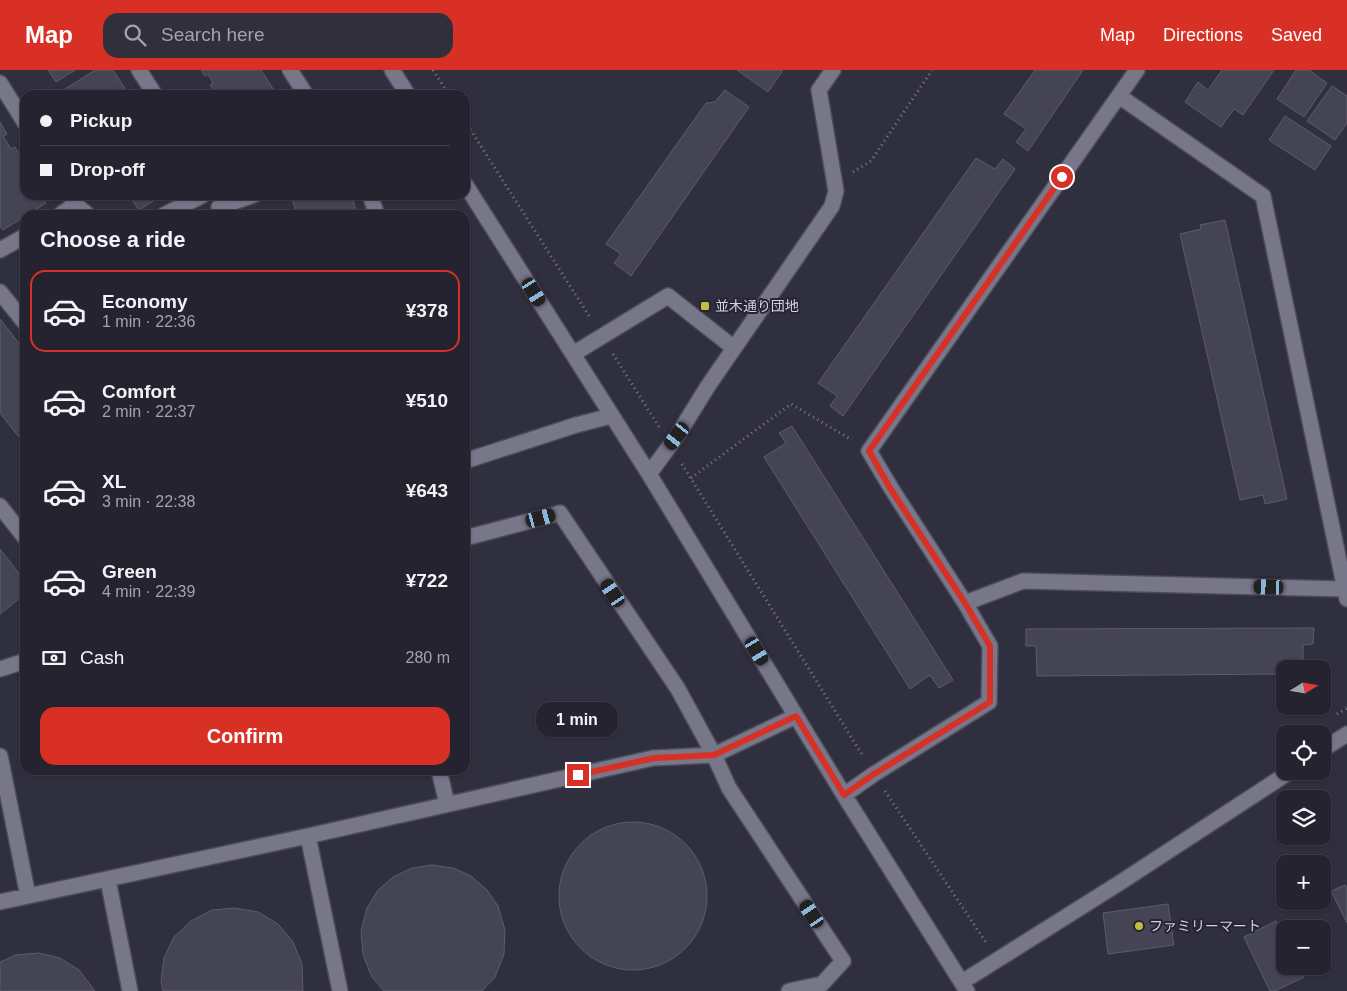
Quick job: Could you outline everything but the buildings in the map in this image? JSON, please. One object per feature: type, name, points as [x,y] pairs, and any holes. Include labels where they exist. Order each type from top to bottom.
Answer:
[{"type":"street","points":[[139,70],[152,90]]},
{"type":"street","points":[[290,70],[303,90]]},
{"type":"street","points":[[392,70],[405,90]]},
{"type":"street","points":[[649,474],[832,206],[836,191],[819,90],[833,70]]},
{"type":"street","points":[[844,795],[874,774],[990,702],[990,646],[965,603],[890,488],[869,451],[1137,70]]},
{"type":"street","points":[[0,83],[20,115]]},
{"type":"street","points":[[965,603],[1023,580],[1346,594],[1262,196],[1119,96]]},
{"type":"street","points":[[470,192],[649,474],[844,795],[965,986],[1277,780]]},
{"type":"street","points":[[73,200],[83,210]]},
{"type":"street","points":[[174,210],[193,200]]},
{"type":"street","points":[[219,206],[238,200]]},
{"type":"street","points":[[0,250],[20,239]]},
{"type":"street","points":[[0,292],[20,318]]},
{"type":"street","points":[[573,354],[668,296],[734,348]]},
{"type":"street","points":[[470,459],[576,425],[611,416]]},
{"type":"street","points":[[0,506],[20,532]]},
{"type":"street","points":[[470,537],[560,513],[678,689],[714,755],[729,788],[843,961],[822,984],[789,991]]},
{"type":"street","points":[[0,670],[20,664]]},
{"type":"street","points":[[0,902],[308,836],[654,758],[714,755],[796,716]]},
{"type":"street","points":[[1331,744],[1347,734]]},
{"type":"street","points":[[0,756],[28,896]]},
{"type":"street","points":[[440,775],[447,804]]},
{"type":"street","points":[[308,836],[340,991]]},
{"type":"street","points":[[108,880],[130,991]]},
{"type":"path","points":[[433,70],[446,90]]},
{"type":"path","points":[[833,176],[857,171],[871,161],[932,70]]},
{"type":"path","points":[[470,128],[691,478],[874,774],[988,946]]},
{"type":"path","points":[[691,478],[791,404],[869,451]]},
{"type":"place","name":"並木通り団地","points":[[705,306]]},
{"type":"place","name":"ファミリーマート","points":[[1139,926]]},
{"type":"route","points":[[578,775],[654,758],[714,755],[796,716],[844,795],[874,774],[990,702],[990,646],[965,603],[890,488],[869,451],[1062,177]]}]
